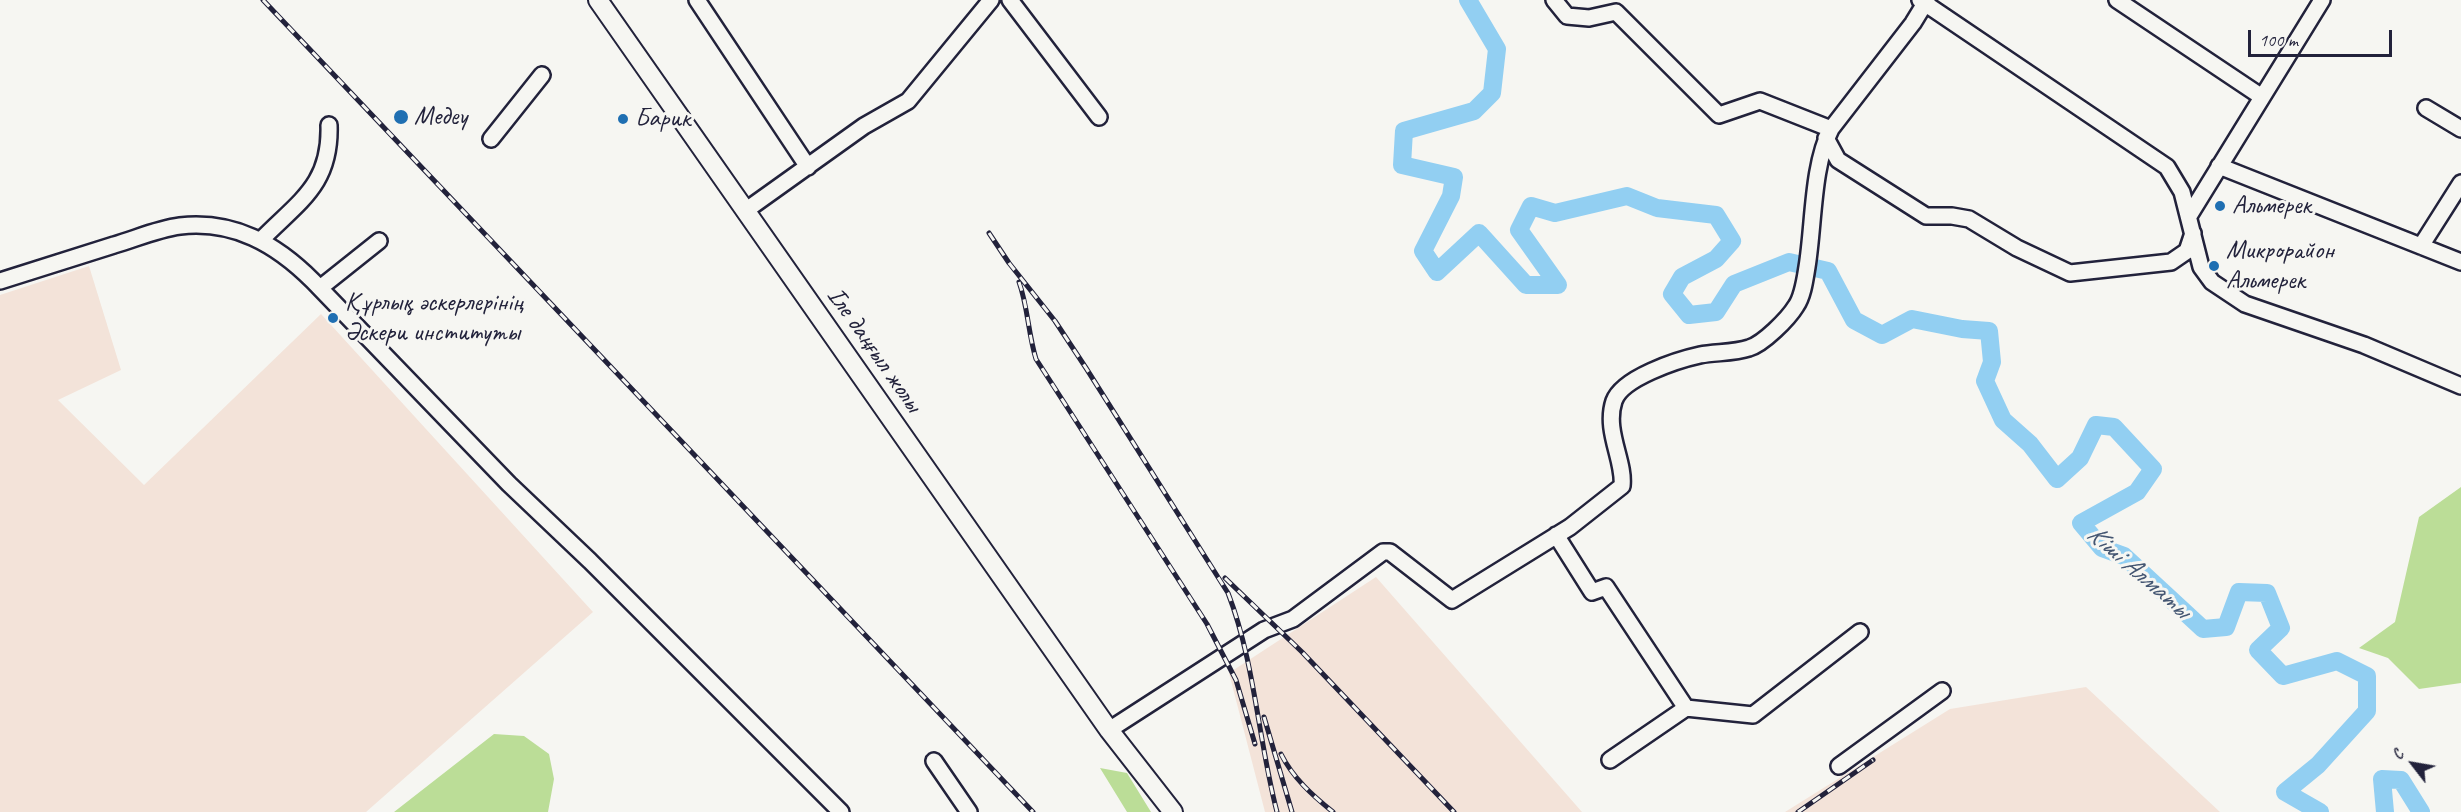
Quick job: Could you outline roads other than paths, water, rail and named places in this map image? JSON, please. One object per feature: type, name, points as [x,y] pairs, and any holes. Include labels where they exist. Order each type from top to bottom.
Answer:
[{"type":"main road","name":"Іле даңғыл жолы","points":[[599,0],[1108,729],[1173,812]]},
{"type":"street","points":[[697,0],[808,167]]},
{"type":"street","points":[[746,211],[864,126],[908,101],[991,0]]},
{"type":"street","points":[[1010,0],[1099,117]]},
{"type":"street","points":[[1554,0],[1567,16],[1589,18],[1616,12],[1719,115],[1760,100],[1828,134],[1838,160],[1926,216],[1970,219],[2017,248],[2070,273],[2171,262],[2187,251],[2193,233]]},
{"type":"street","points":[[2117,0],[2262,97]]},
{"type":"street","points":[[2189,216],[2322,0]]},
{"type":"street","points":[[1108,729],[1264,630],[1293,619],[1383,552],[1390,552],[1452,600],[1556,536],[1622,486],[1623,479],[1614,446],[1612,420],[1614,401],[1623,387],[1698,355],[1750,348],[1771,333],[1797,306],[1808,260],[1819,157],[1828,134],[1913,23],[1924,1],[2167,166],[2182,192],[2201,267],[2212,282],[2245,304],[2364,345],[2461,386]]},
{"type":"street","points":[[490,138],[542,75]]},
{"type":"street","points":[[2426,108],[2461,129]]},
{"type":"street","points":[[261,240],[317,183],[330,147],[329,125]]},
{"type":"street","points":[[2219,166],[2461,262]]},
{"type":"street","points":[[2421,246],[2461,183]]},
{"type":"street","points":[[0,280],[178,227],[213,226],[261,240],[285,255],[320,288],[509,484],[598,569],[841,812]]},
{"type":"street","points":[[320,288],[379,241]]},
{"type":"street","points":[[1556,536],[1592,592],[1606,588],[1686,708]]},
{"type":"street","points":[[1610,760],[1686,708],[1753,716],[1860,632]]},
{"type":"street","points":[[1839,766],[1942,691]]},
{"type":"street","points":[[934,760],[969,812]]},
{"type":"waterway","name":"Кіші Алматы","points":[[1468,0],[1497,49],[1492,93],[1474,111],[1404,131],[1402,165],[1454,177],[1451,196],[1423,251],[1437,272],[1479,233],[1526,285],[1558,285],[1519,230],[1531,206],[1555,213],[1627,196],[1657,208],[1716,215],[1732,241],[1716,259],[1682,277],[1672,294],[1689,315],[1716,312],[1734,284],[1789,262],[1828,271],[1854,320],[1882,335],[1912,319],[1962,329],[1989,331],[1992,362],[1985,381],[2003,420],[2030,444],[2057,479],[2080,458],[2096,425],[2114,427],[2153,469],[2137,492],[2081,523],[2102,548],[2124,556],[2203,629],[2226,627],[2239,592],[2267,593],[2281,628],[2258,650],[2283,676],[2337,661],[2367,676],[2367,711],[2318,765],[2285,792],[2320,812]]},
{"type":"waterway","name":"Кіші Алматы","points":[[2385,812],[2382,779],[2401,780],[2421,812]]},
{"type":"railway","points":[[263,0],[1033,812]]},
{"type":"railway","points":[[989,233],[1009,263],[1055,321],[1228,593],[1244,646],[1277,812]]},
{"type":"railway","points":[[1019,282],[1036,359],[1207,624],[1236,680],[1255,744]]},
{"type":"railway","points":[[1225,578],[1302,652],[1454,812]]},
{"type":"railway","points":[[1264,717],[1292,812]]},
{"type":"railway","points":[[1281,754],[1291,771],[1304,786],[1333,812]]},
{"type":"railway","points":[[1798,812],[1873,760]]},
{"type":"place","name":"Медеу","points":[[401,117]]},
{"type":"place","name":"Барик","points":[[623,119]]},
{"type":"place","name":"Альмерек","points":[[2220,206]]},
{"type":"place","name":"Микрорайон Альмерек","points":[[2214,266]]},
{"type":"place","name":"Құрлық әскерлерінің Әскери институты","points":[[333,318]]}]
